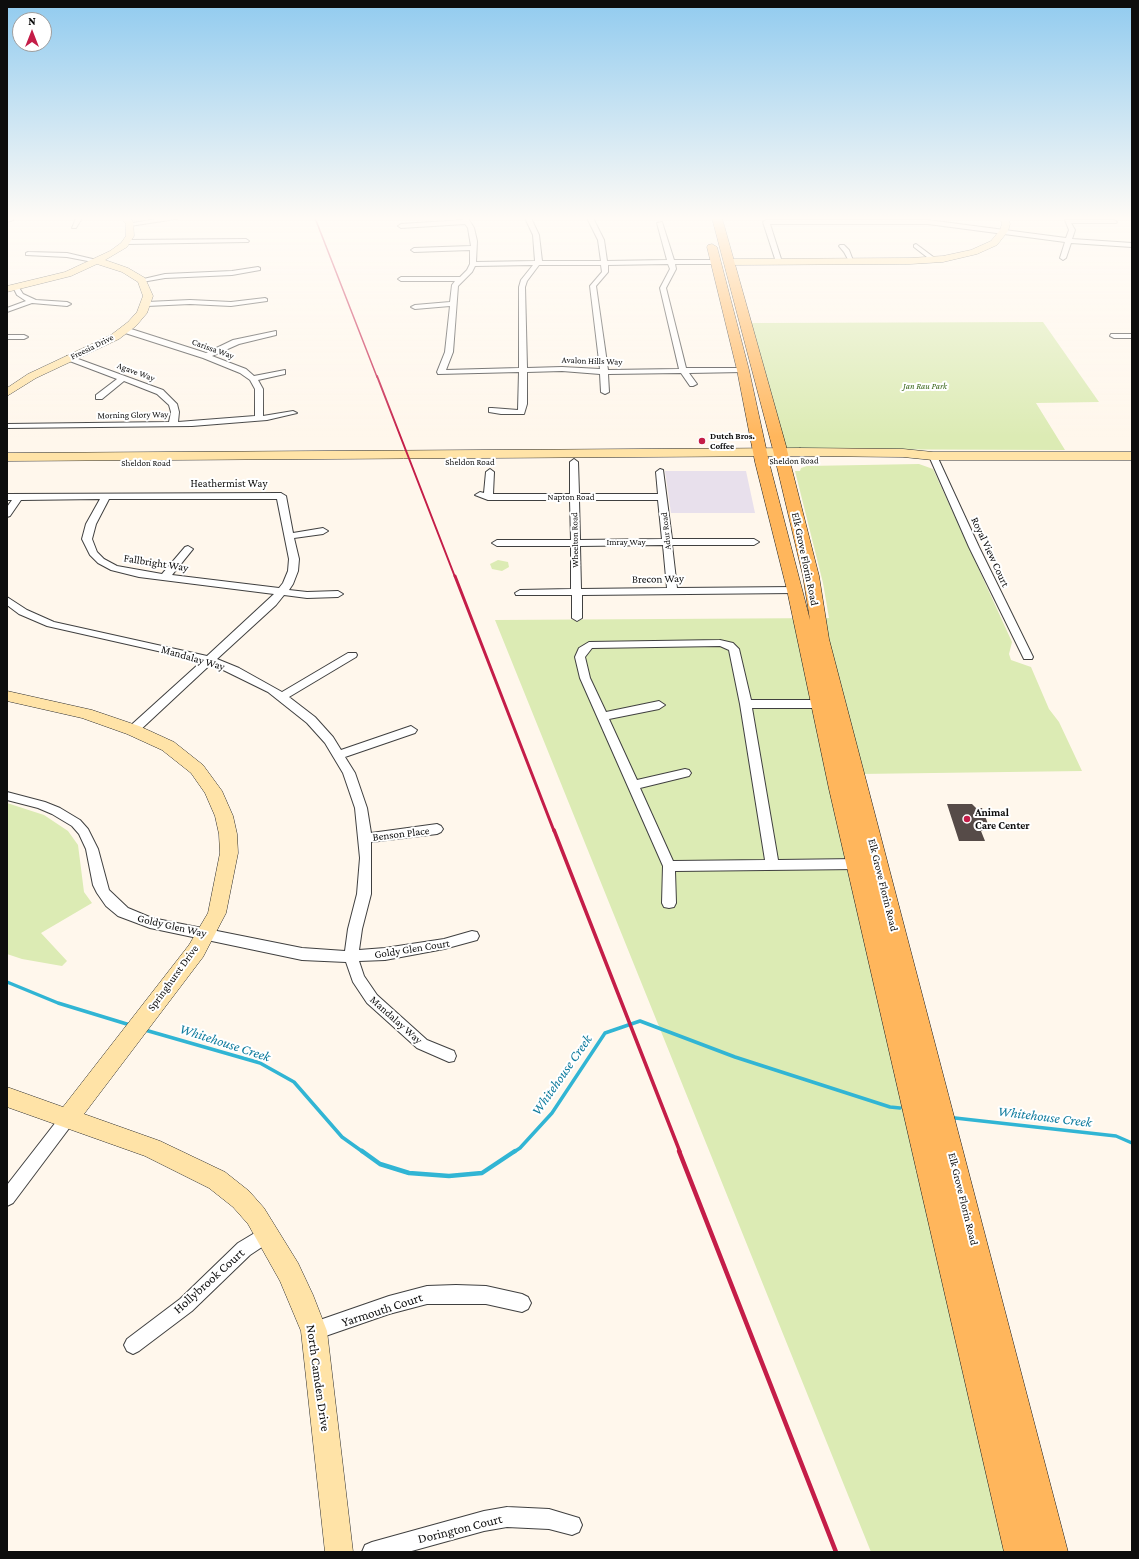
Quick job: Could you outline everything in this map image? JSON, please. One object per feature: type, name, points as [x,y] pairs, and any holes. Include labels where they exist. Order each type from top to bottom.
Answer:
[{"type":"main road","name":"Elk Grove Florin Road","points":[[723,291],[743,370],[761,457],[795,590],[849,826],[867,862],[1052,1552]]},
{"type":"main road","name":"Elk Grove Florin Road","points":[[736,291],[811,576],[821,639],[867,862],[1020,1552]]},
{"type":"main road","points":[[795,590],[805,593],[807,599],[815,604]]},
{"type":"street","points":[[16,291],[32,301],[47,304],[67,304]]},
{"type":"street","points":[[147,291],[147,304],[190,302],[231,304],[265,300]]},
{"type":"street","points":[[415,307],[453,304],[454,291]]},
{"type":"street","points":[[492,410],[501,412],[520,412],[523,404],[524,370],[522,291]]},
{"type":"street","points":[[594,291],[604,372],[605,392]]},
{"type":"street","points":[[664,291],[683,371],[692,384]]},
{"type":"street","points":[[7,310],[32,301]]},
{"type":"street","name":"Freesia Drive","points":[[9,389],[32,376],[103,343],[125,330],[142,313],[147,304]]},
{"type":"street","name":"Avalon Hills Way","points":[[453,304],[449,352],[441,372],[524,370],[604,372],[743,370]]},
{"type":"street","name":"Carissa Way","points":[[125,330],[238,368],[252,379]]},
{"type":"street","points":[[206,356],[236,342],[273,333]]},
{"type":"street","points":[[1114,336],[1132,336]]},
{"type":"street","points":[[7,337],[24,337]]},
{"type":"street","name":"Agave Way","points":[[70,358],[155,389],[168,398],[174,408],[173,424]]},
{"type":"street","points":[[259,418],[259,389],[252,379],[282,372]]},
{"type":"street","points":[[99,397],[124,378]]},
{"type":"street","name":"Morning Glory Way","points":[[7,426],[173,424],[259,418],[293,413]]},
{"type":"street","points":[[545,462],[570,458],[605,457],[614,454]]},
{"type":"street","name":"Sheldon Road","points":[[7,457],[614,454],[906,460],[933,456],[1132,456]]},
{"type":"street","name":"Royal View Court","points":[[933,456],[977,554],[1028,657]]},
{"type":"street","name":"Sheldon Road","points":[[7,463],[574,462],[761,457]]},
{"type":"street","name":"Wheelton Road","points":[[574,462],[577,618]]},
{"type":"street","name":"Napton Road","points":[[490,472],[484,496],[663,497]]},
{"type":"street","name":"Adur Road","points":[[660,472],[672,591]]},
{"type":"street","name":"Fallbright Way","points":[[106,496],[88,534],[88,544],[93,553],[107,565],[121,570],[165,578],[316,596],[338,594]]},
{"type":"street","name":"Heathermist Way","points":[[7,497],[281,496],[290,536],[294,565],[291,578],[283,592],[134,730]]},
{"type":"street","points":[[7,514],[18,497]]},
{"type":"street","points":[[290,536],[323,531]]},
{"type":"street","name":"Imray Way","points":[[497,543],[754,542]]},
{"type":"street","points":[[165,578],[188,549]]},
{"type":"street","name":"Brecon Way","points":[[520,593],[795,590]]},
{"type":"street","name":"Mandalay Way","points":[[7,600],[23,612],[51,624],[210,660],[256,680],[283,696],[311,720],[340,755],[356,790],[366,838],[364,894],[351,957],[358,978],[364,989],[380,1007],[422,1044],[449,1056]]},
{"type":"street","points":[[669,903],[670,866],[602,717],[582,665],[580,657],[583,650],[589,645],[712,644],[729,645],[736,653],[746,704],[772,865]]},
{"type":"street","points":[[283,696],[352,655]]},
{"type":"street","name":"Springhurst Drive","points":[[7,696],[86,714],[134,730],[168,746],[193,765],[213,791],[224,816],[228,834],[229,853],[217,913],[196,951],[122,1045],[68,1118]]},
{"type":"street","points":[[746,704],[820,704]]},
{"type":"street","points":[[602,717],[659,705]]},
{"type":"street","points":[[340,755],[411,730]]},
{"type":"street","points":[[633,785],[685,773]]},
{"type":"street","name":"Goldy Glen Way","points":[[7,796],[41,805],[76,823],[84,832],[92,849],[100,885],[111,902],[123,912],[150,923],[302,954],[351,957]]},
{"type":"street","name":"Benson Place","points":[[366,838],[437,829]]},
{"type":"street","points":[[670,866],[867,862]]},
{"type":"street","name":"Goldy Glen Court","points":[[351,957],[385,954],[444,944],[472,936]]},
{"type":"street","name":"North Camden Drive","points":[[7,1097],[152,1148],[217,1180],[241,1199],[256,1216],[268,1233],[298,1291],[314,1331],[339,1552]]},
{"type":"street","points":[[7,1198],[68,1118]]},
{"type":"street","name":"Hollybrook Court","points":[[133,1345],[186,1305],[244,1248],[268,1233]]},
{"type":"street","name":"Yarmouth Court","points":[[314,1331],[396,1303],[426,1295],[486,1295],[522,1303]]},
{"type":"street","name":"Dorington Court","points":[[372,1552],[484,1521],[507,1517],[549,1519],[572,1525]]},
{"type":"shaded area","points":[[665,471],[746,471],[755,513],[671,513]]},
{"type":"green space","name":"Jan Rau Park","points":[[1043,322],[1099,402],[1036,403],[1065,450],[786,449],[750,323]]},
{"type":"green space","points":[[919,464],[933,469],[1012,642],[1009,654],[1011,660],[1031,667],[1049,709],[1059,722],[1082,771],[859,774],[1062,1552],[871,1552],[495,620],[829,618],[823,583],[795,471],[800,471],[801,468],[807,466]]},
{"type":"green space","points":[[498,560],[508,562],[509,567],[502,571],[492,569],[490,564]]},
{"type":"green space","points":[[7,803],[44,815],[68,831],[78,845],[84,892],[92,903],[41,933],[67,961],[62,966],[22,959],[7,954]]},
{"type":"building","name":"Animal Care Center","points":[[947,804],[972,804],[976,808],[982,808],[988,824],[982,824],[984,831],[981,831],[985,841],[959,841]]},
{"type":"waterway","name":"Whitehouse Creek","points":[[7,982],[58,1003],[130,1025]]},
{"type":"waterway","name":"Whitehouse Creek","points":[[514,1152],[520,1148],[552,1113],[605,1033],[640,1021],[735,1057],[890,1107],[900,1108]]},
{"type":"waterway","name":"Whitehouse Creek","points":[[145,1030],[260,1063],[294,1082],[342,1137],[363,1152]]},
{"type":"waterway","name":"Whitehouse Creek","points":[[955,1118],[1116,1136],[1132,1143]]},
{"type":"waterway","name":"Whitehouse Creek","points":[[362,1151],[380,1164],[409,1173],[449,1176],[482,1173],[515,1151]]},
{"type":"railway","points":[[343,291],[377,377]]},
{"type":"railway","points":[[377,376],[455,577]]},
{"type":"railway","points":[[455,576],[554,831]]},
{"type":"railway","points":[[554,830],[680,1152]]},
{"type":"railway","points":[[679,1151],[836,1552]]},
{"type":"place","name":"Dutch Bros. Coffee","points":[[702,441]]},
{"type":"place","name":"Animal Care Center","points":[[967,819]]}]
